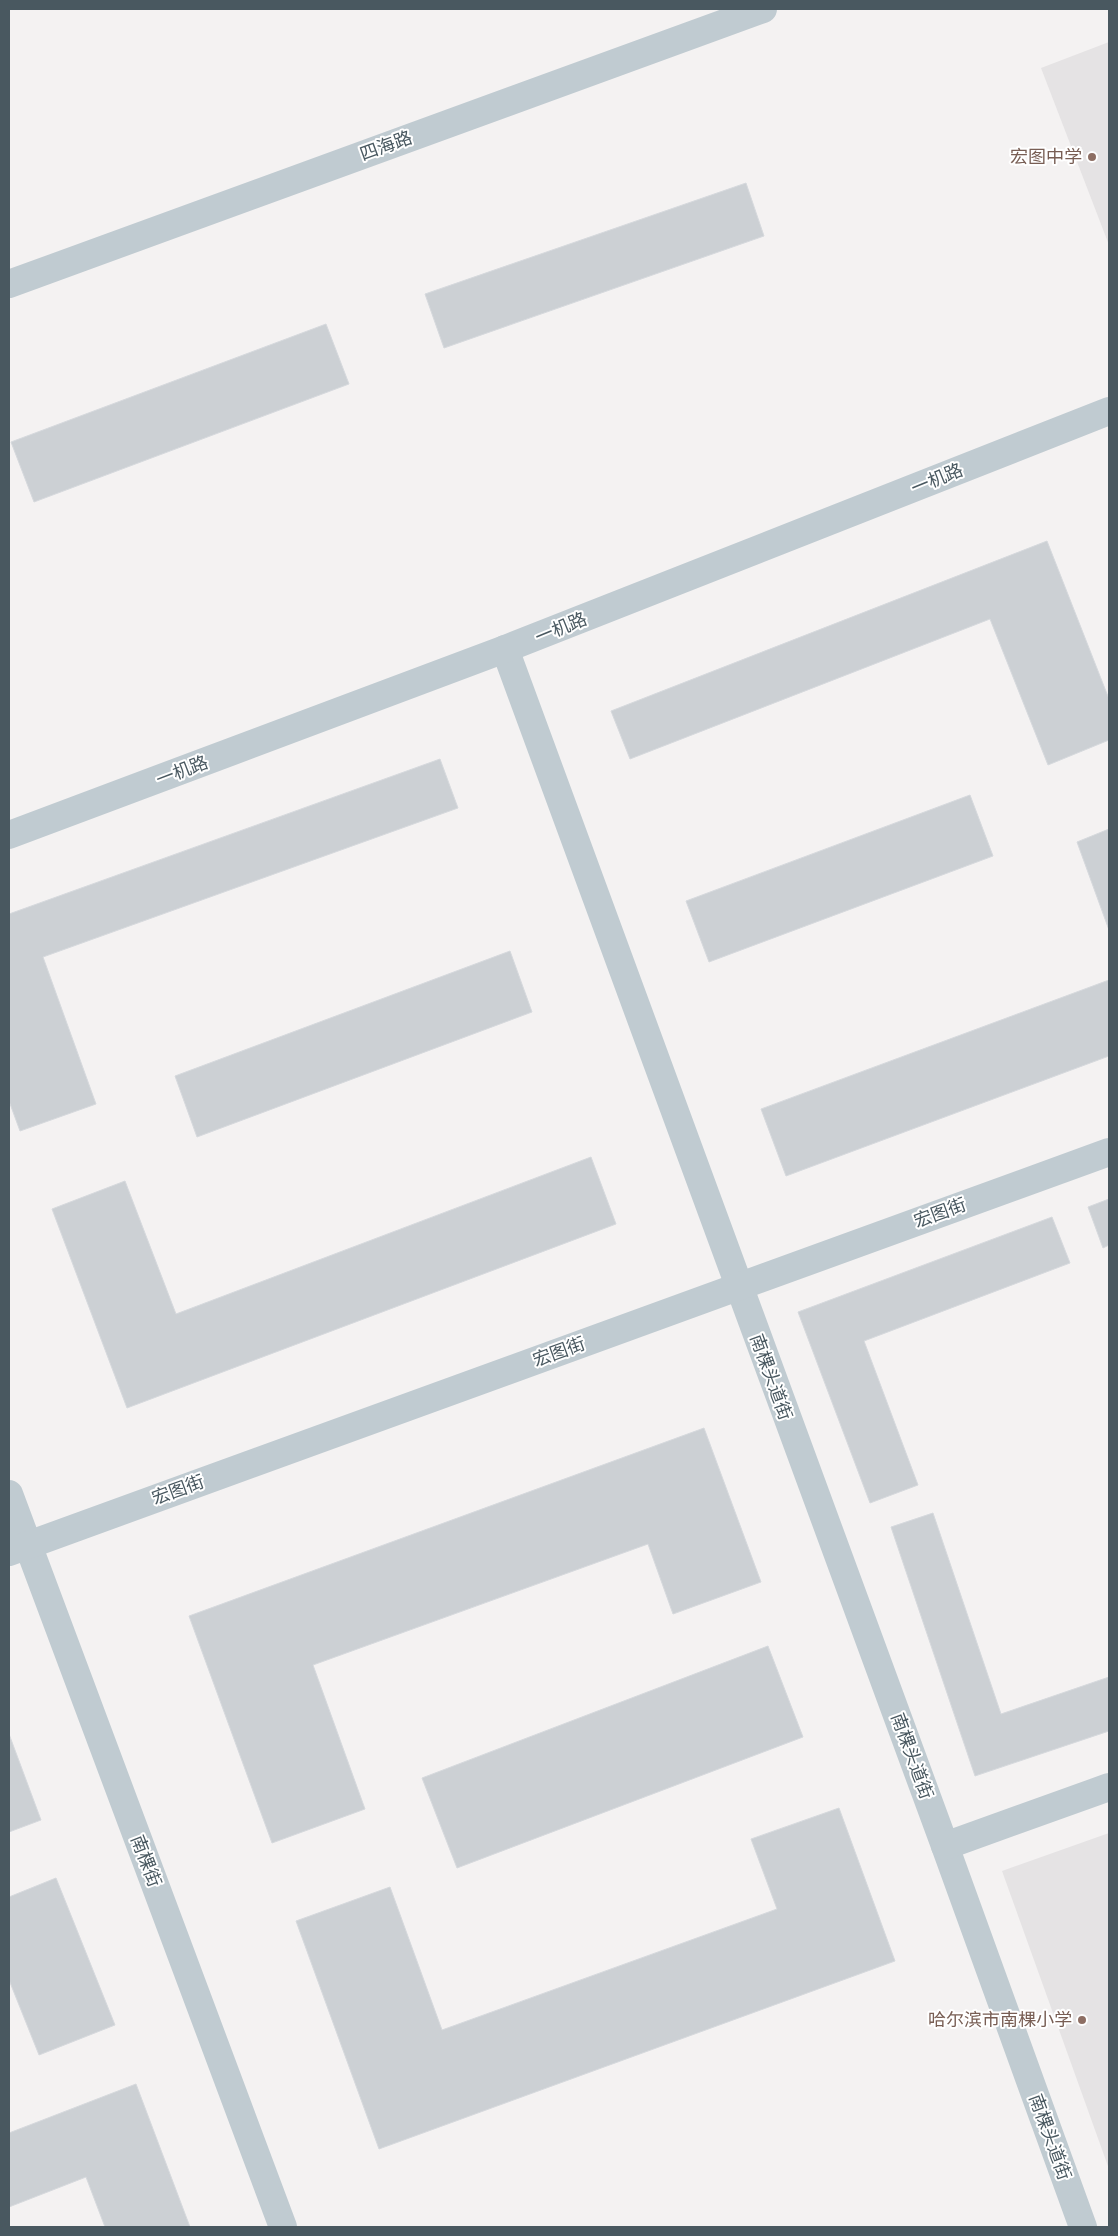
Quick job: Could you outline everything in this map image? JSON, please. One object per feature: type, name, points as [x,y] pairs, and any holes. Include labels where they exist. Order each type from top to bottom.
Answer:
[{"type":"street","name":"四海路","points":[[9,284],[763,9]]},
{"type":"street","name":"一机路","points":[[9,835],[505,649],[1109,411]]},
{"type":"street","name":"南棵头道街","points":[[505,649],[1083,2227]]},
{"type":"street","name":"宏图街","points":[[18,1548],[1109,1152]]},
{"type":"street","name":"南棵街","points":[[9,1494],[18,1548],[283,2227]]},
{"type":"street","points":[[945,1846],[1109,1786]]},
{"type":"shaded area","name":"宏图中学","points":[[1109,42],[1109,245],[1041,68]]},
{"type":"shaded area","name":"哈尔滨市南棵小学","points":[[1109,1833],[1109,2169],[1002,1871]]},
{"type":"building","points":[[746,183],[764,236],[444,348],[425,294]]},
{"type":"building","points":[[326,324],[349,384],[34,502],[11,442]]},
{"type":"building","points":[[1047,541],[1109,699],[1109,740],[1048,765],[990,619],[630,759],[611,711]]},
{"type":"building","points":[[440,759],[458,808],[43,957],[96,1104],[20,1131],[9,1101],[9,914]]},
{"type":"building","points":[[970,795],[993,856],[709,962],[686,901]]},
{"type":"building","points":[[1109,829],[1109,930],[1077,842]]},
{"type":"building","points":[[510,951],[532,1012],[197,1137],[175,1076]]},
{"type":"building","points":[[1109,980],[1109,1056],[786,1176],[761,1109]]},
{"type":"building","points":[[591,1157],[616,1224],[127,1408],[52,1209],[125,1181],[176,1314]]},
{"type":"building","points":[[1109,1199],[1109,1245],[1103,1248],[1088,1207]]},
{"type":"building","points":[[1052,1217],[1070,1263],[864,1341],[918,1485],[870,1503],[798,1312]]},
{"type":"building","points":[[704,1428],[761,1582],[673,1614],[648,1544],[313,1665],[365,1809],[272,1843],[189,1616]]},
{"type":"building","points":[[933,1513],[1001,1714],[1109,1677],[1109,1731],[975,1776],[891,1527]]},
{"type":"building","points":[[768,1646],[803,1737],[457,1868],[422,1778]]},
{"type":"building","points":[[9,1734],[41,1820],[9,1832]]},
{"type":"building","points":[[839,1808],[895,1961],[379,2149],[296,1921],[390,1887],[442,2030],[777,1909],[751,1839]]},
{"type":"building","points":[[56,1878],[115,2025],[39,2055],[9,1980],[9,1897]]},
{"type":"building","points":[[136,2084],[190,2227],[105,2227],[86,2177],[9,2207],[9,2133]]},
{"type":"place","name":"宏图中学","points":[[1092,157]]},
{"type":"place","name":"哈尔滨市南棵小学","points":[[1082,2020]]}]
